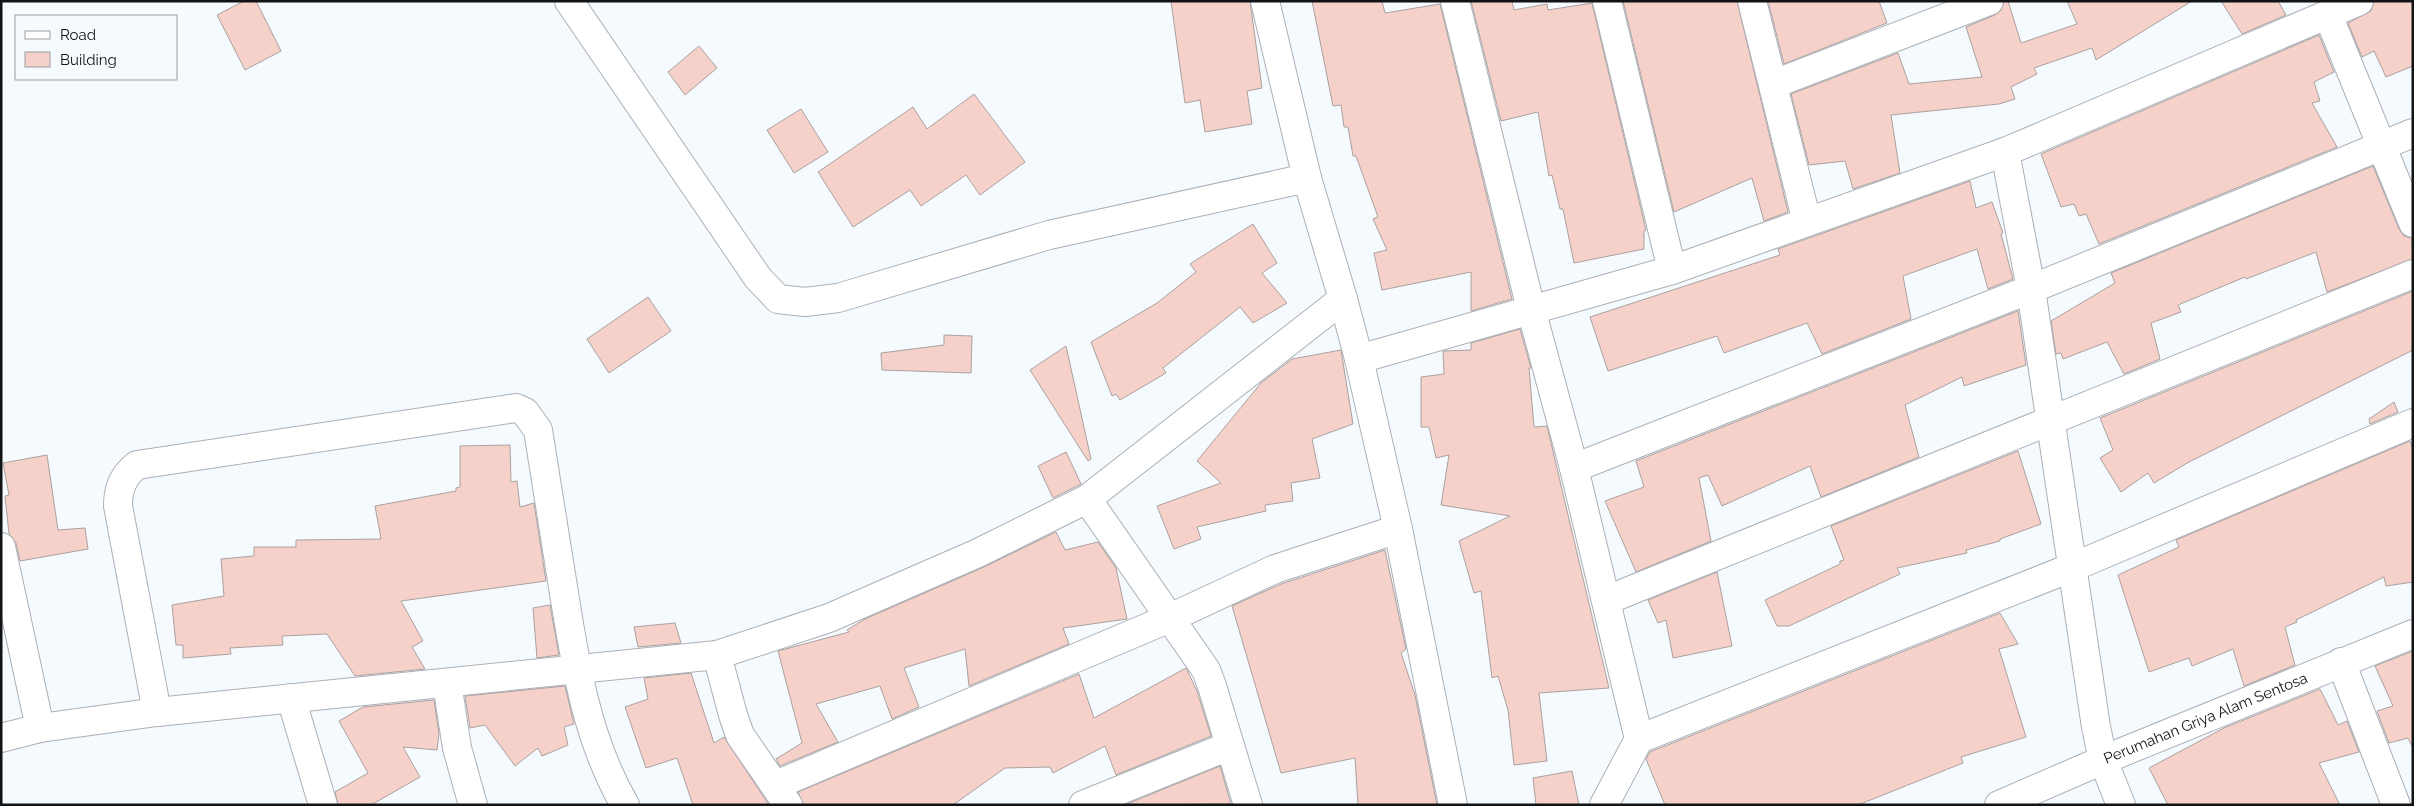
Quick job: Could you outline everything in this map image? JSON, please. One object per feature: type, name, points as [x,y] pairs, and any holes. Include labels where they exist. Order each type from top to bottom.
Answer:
[{"type":"street","points":[[569,1],[758,278],[778,299],[805,302],[838,298],[1049,235],[1307,178]]},
{"type":"street","points":[[1266,1],[1307,178],[1344,299],[1359,359],[1398,529],[1453,805]]},
{"type":"street","points":[[1456,1],[1531,309],[1607,600],[1638,739],[1604,805]]},
{"type":"street","points":[[1607,1],[1672,270]]},
{"type":"street","points":[[1752,1],[1807,222]]},
{"type":"street","points":[[1774,84],[1989,1]]},
{"type":"street","points":[[1359,359],[1672,270],[2005,152],[2358,1]]},
{"type":"street","points":[[2328,15],[2413,223]]},
{"type":"street","points":[[1574,468],[2031,288],[2413,133]]},
{"type":"street","points":[[2005,152],[2031,288],[2049,423],[2073,567],[2096,728],[2103,760],[2121,805]]},
{"type":"street","points":[[1607,600],[2049,423],[2413,274]]},
{"type":"street","points":[[1,738],[40,728],[157,712],[717,655],[829,618],[978,552],[1087,500],[1344,299]]},
{"type":"street","points":[[157,712],[118,506],[118,496],[126,473],[137,464],[516,408],[525,412],[538,430],[576,669],[597,745],[624,805]]},
{"type":"street","points":[[1638,739],[2073,567],[2413,423]]},
{"type":"street","points":[[1087,500],[1206,670],[1248,805]]},
{"type":"street","points":[[717,655],[740,734],[782,795],[1275,570],[1398,529]]},
{"type":"street","points":[[1,547],[40,728]]},
{"type":"street","name":"Perumahan Griya Alam Sentosa","points":[[1999,805],[2103,760],[2413,634]]},
{"type":"street","points":[[2341,662],[2396,805]]},
{"type":"street","points":[[447,683],[457,748],[473,805]]},
{"type":"street","points":[[291,698],[323,805]]},
{"type":"street","points":[[1083,805],[1229,746]]},
{"type":"building","points":[[244,1],[256,1],[281,51],[245,70],[217,15]]},
{"type":"building","points":[[1171,1],[1250,1],[1262,88],[1247,91],[1252,124],[1205,132],[1200,100],[1185,103]]},
{"type":"building","points":[[1312,1],[1382,1],[1385,13],[1440,4],[1512,299],[1471,311],[1471,272],[1382,290],[1374,253],[1387,250],[1373,219],[1378,217],[1356,156],[1353,156],[1348,127],[1344,127],[1341,105],[1333,106]]},
{"type":"building","points":[[1471,1],[1512,1],[1514,10],[1547,4],[1548,10],[1592,3],[1646,230],[1644,231],[1644,249],[1574,263],[1563,209],[1560,209],[1552,175],[1549,176],[1538,112],[1501,121]]},
{"type":"building","points":[[1623,1],[1737,1],[1788,212],[1764,221],[1752,178],[1674,212]]},
{"type":"building","points":[[1768,1],[1879,1],[1887,23],[1784,64]]},
{"type":"building","points":[[2004,1],[2008,1],[2021,43],[2077,24],[2067,1],[2192,1],[2096,60],[2092,48],[2034,68],[2037,74],[2011,87],[2015,99],[1999,104],[1891,115],[1900,173],[1853,189],[1845,161],[1809,165],[1791,94],[1898,53],[1909,84],[1982,77],[1966,27],[1995,15],[2001,10]]},
{"type":"building","points":[[2221,1],[2278,1],[2286,15],[2242,34]]},
{"type":"building","points":[[2374,1],[2413,1],[2413,66],[2386,77],[2374,51],[2362,57],[2348,23],[2371,11]]},
{"type":"building","points":[[2319,35],[2334,72],[2314,82],[2320,101],[2312,103],[2337,147],[2099,244],[2086,214],[2079,216],[2074,204],[2061,207],[2041,154]]},
{"type":"building","points":[[699,46],[717,68],[685,95],[668,72]]},
{"type":"building","points":[[974,94],[1025,162],[980,195],[966,175],[921,206],[910,190],[853,227],[818,172],[913,107],[927,129]]},
{"type":"building","points":[[801,109],[828,152],[794,173],[767,130]]},
{"type":"building","points":[[2373,166],[2399,229],[2404,236],[2412,238],[2413,259],[2327,292],[2316,252],[2246,279],[2245,277],[2178,305],[2181,312],[2151,323],[2160,359],[2124,374],[2107,342],[2063,359],[2061,353],[2056,354],[2051,321],[2115,283],[2111,273]]},
{"type":"building","points":[[1970,181],[1976,208],[1992,202],[2003,233],[2001,234],[2013,279],[1988,289],[1977,249],[1903,276],[1911,319],[1822,354],[1807,323],[1724,353],[1717,336],[1608,371],[1590,317],[1780,255],[1778,249]]},
{"type":"building","points":[[1253,224],[1277,263],[1262,273],[1287,303],[1253,323],[1240,307],[1163,368],[1166,373],[1120,400],[1116,394],[1112,396],[1091,342],[1157,303],[1196,272],[1190,264]]},
{"type":"building","points":[[2413,291],[2413,350],[2189,462],[2154,483],[2148,473],[2121,492],[2100,458],[2113,450],[2100,418]]},
{"type":"building","points":[[648,297],[671,331],[609,373],[587,339]]},
{"type":"building","points":[[2018,311],[2026,365],[1964,386],[1962,377],[1905,405],[1919,457],[1821,497],[1810,466],[1722,506],[1708,475],[1699,478],[1711,541],[1636,572],[1605,501],[1644,487],[1636,461]]},
{"type":"building","points":[[1520,329],[1531,368],[1529,368],[1534,427],[1547,426],[1609,688],[1539,693],[1547,761],[1514,765],[1508,710],[1498,676],[1492,678],[1481,591],[1474,593],[1459,541],[1510,516],[1441,505],[1449,455],[1436,458],[1429,427],[1421,427],[1421,377],[1444,374],[1443,351],[1471,350],[1471,343]]},
{"type":"building","points":[[944,335],[972,336],[971,373],[882,370],[881,353],[944,345]]},
{"type":"building","points":[[1066,346],[1091,459],[1088,461],[1030,370]]},
{"type":"building","points":[[1341,350],[1353,424],[1312,439],[1320,478],[1291,483],[1293,501],[1265,505],[1266,511],[1197,527],[1201,539],[1174,549],[1157,506],[1221,483],[1197,461],[1261,383],[1292,359]]},
{"type":"building","points":[[2394,402],[2398,412],[2370,424],[2369,419]]},
{"type":"building","points":[[2410,441],[2413,449],[2413,582],[2386,586],[2384,577],[2296,620],[2297,622],[2285,627],[2295,665],[2244,686],[2233,649],[2192,666],[2189,658],[2149,672],[2118,575],[2179,547],[2176,540]]},
{"type":"building","points":[[510,445],[511,482],[517,481],[520,507],[534,503],[546,581],[401,601],[423,641],[412,647],[425,669],[355,676],[327,634],[282,636],[283,645],[230,648],[231,654],[183,658],[183,645],[176,645],[172,605],[224,596],[221,559],[254,556],[254,547],[296,547],[296,540],[381,539],[375,506],[456,491],[456,488],[460,487],[460,446]]},
{"type":"building","points":[[2018,451],[2041,524],[2000,539],[2000,541],[1966,550],[1967,553],[1897,568],[1900,574],[1789,626],[1777,626],[1765,600],[1840,564],[1840,561],[1844,560],[1831,526]]},
{"type":"building","points":[[1066,452],[1081,484],[1053,498],[1038,466]]},
{"type":"building","points":[[47,455],[58,530],[85,528],[88,549],[20,561],[16,543],[9,534],[5,496],[9,495],[3,463]]},
{"type":"building","points":[[1056,532],[1065,550],[1098,542],[1116,568],[1127,619],[1063,628],[1069,644],[969,686],[965,649],[904,668],[919,707],[892,719],[880,686],[816,704],[838,742],[780,766],[776,759],[802,743],[778,651],[849,632],[847,630],[865,619],[984,567]]},
{"type":"building","points":[[1385,550],[1406,649],[1401,653],[1415,695],[1437,805],[1358,805],[1355,758],[1281,773],[1232,606],[1281,584]]},
{"type":"building","points":[[1717,572],[1732,646],[1673,658],[1666,620],[1658,623],[1648,600]]},
{"type":"building","points":[[550,605],[559,655],[537,658],[533,608]]},
{"type":"building","points":[[2000,613],[2018,644],[1999,649],[2026,737],[1961,757],[1963,763],[1858,805],[1665,805],[1646,759],[1650,752]]},
{"type":"building","points":[[675,623],[681,643],[638,647],[634,627]]},
{"type":"building","points":[[2413,651],[2413,748],[2408,738],[2389,743],[2377,711],[2393,706],[2375,666]]},
{"type":"building","points":[[1186,668],[1197,691],[1211,736],[1116,775],[1105,746],[1053,773],[1050,767],[1005,768],[953,805],[803,805],[798,792],[1079,674],[1094,718]]},
{"type":"building","points":[[691,673],[714,743],[724,737],[769,805],[693,805],[677,758],[646,768],[625,707],[648,699],[644,678]]},
{"type":"building","points":[[565,686],[574,724],[564,727],[568,745],[542,756],[538,748],[515,766],[485,725],[470,728],[465,696]]},
{"type":"building","points":[[2320,689],[2338,725],[2347,721],[2359,752],[2319,763],[2340,805],[2168,805],[2149,768],[2224,728]]},
{"type":"building","points":[[434,700],[439,734],[437,750],[403,747],[420,777],[371,805],[338,805],[335,792],[368,773],[339,721],[363,707]]},
{"type":"building","points":[[1220,766],[1231,804],[1127,805],[1127,804]]},
{"type":"building","points":[[1572,771],[1579,805],[1536,805],[1533,778]]}]
